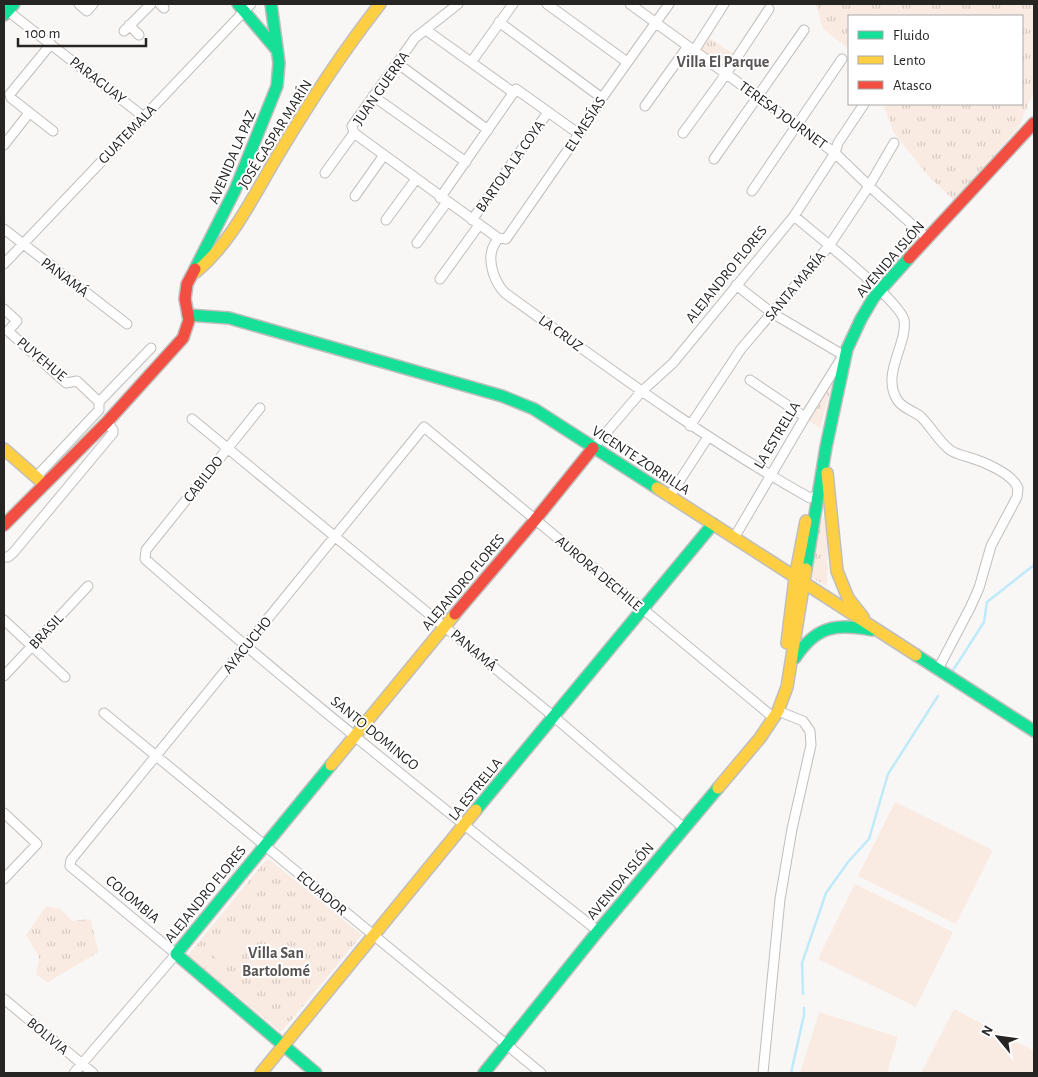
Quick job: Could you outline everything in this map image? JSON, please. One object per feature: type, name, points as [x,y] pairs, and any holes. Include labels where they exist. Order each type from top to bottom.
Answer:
[{"type":"main road","name":"AVENIDA LA PAZ","points":[[188,315],[185,300],[190,276],[220,222],[275,94],[279,71],[270,4]]},
{"type":"main road","name":"JOSÉ GASPAR MARÍN","points":[[190,276],[210,260],[228,238],[282,148],[354,36],[380,4]]},
{"type":"main road","points":[[244,6],[276,49]]},
{"type":"main road","name":"AVENIDA ISLÓN","points":[[777,712],[814,497],[845,352],[859,320],[879,290],[1034,123]]},
{"type":"main road","points":[[4,525],[40,480],[107,422],[184,338],[188,325],[188,315]]},
{"type":"main road","name":"VICENTE ZORRILLA","points":[[188,315],[229,318],[502,396],[547,417],[1034,731]]},
{"type":"main road","points":[[826,447],[827,484],[837,570],[844,590],[853,605],[878,630]]},
{"type":"main road","name":"ALEJANDRO FLORES","points":[[176,954],[444,626],[535,520],[593,448]]},
{"type":"main road","points":[[4,449],[40,480]]},
{"type":"main road","name":"LA ESTRELLA","points":[[261,1073],[553,716],[714,524]]},
{"type":"main road","name":"AVENIDA ISLÓN","points":[[484,1073],[598,931],[760,738],[777,712],[787,687],[792,666],[799,580]]},
{"type":"main road","points":[[792,666],[806,641],[822,630],[843,626],[878,630]]},
{"type":"main road","name":"COLOMBIA","points":[[176,954],[316,1073]]},
{"type":"street","points":[[79,4],[87,11],[93,4]]},
{"type":"street","points":[[139,35],[127,28],[151,4]]},
{"type":"street","name":"JUAN GUERRA","points":[[325,173],[354,133],[352,126],[415,38],[458,4]]},
{"type":"street","points":[[472,61],[513,4]]},
{"type":"street","points":[[547,4],[627,62]]},
{"type":"street","name":"TERESA JOURNET","points":[[630,4],[835,153],[927,238]]},
{"type":"street","name":"EL MESÍAS","points":[[498,238],[506,239],[669,4]]},
{"type":"street","points":[[644,106],[724,4]]},
{"type":"street","name":"GUATEMALA","points":[[4,264],[144,117],[244,6]]},
{"type":"street","name":"PARAGUAY","points":[[7,9],[144,117]]},
{"type":"street","points":[[684,133],[769,9]]},
{"type":"street","points":[[499,22],[602,98]]},
{"type":"street","points":[[426,30],[580,134]]},
{"type":"street","points":[[714,159],[804,30]]},
{"type":"street","points":[[51,44],[10,94],[11,98],[53,131]]},
{"type":"street","points":[[752,191],[842,59]]},
{"type":"street","points":[[397,63],[488,130]]},
{"type":"street","points":[[417,243],[466,162],[515,91]]},
{"type":"street","points":[[373,96],[466,162]]},
{"type":"street","name":"ALEJANDRO FLORES","points":[[593,448],[641,392],[673,363],[794,216],[863,105]]},
{"type":"street","name":"BARTOLA LA COYA","points":[[440,279],[548,112]]},
{"type":"street","points":[[4,145],[29,113]]},
{"type":"street","points":[[354,133],[498,238]]},
{"type":"street","name":"SANTA MARÍA","points":[[690,426],[741,349],[828,246],[869,186],[894,144]]},
{"type":"street","points":[[355,196],[384,155]]},
{"type":"street","points":[[386,220],[416,179]]},
{"type":"street","points":[[794,216],[879,290],[897,307],[904,319],[893,374],[894,391],[898,402],[922,418],[951,451],[996,469],[1013,480],[1018,488],[1017,497],[991,546],[979,588],[938,669]]},
{"type":"street","name":"PANAMÁ","points":[[4,230],[127,324]]},
{"type":"street","name":"LA CRUZ","points":[[498,238],[492,250],[492,266],[498,286],[505,293],[690,426],[770,476],[814,497]]},
{"type":"street","points":[[736,285],[772,314],[845,352]]},
{"type":"street","name":"PUYEHUE","points":[[4,309],[17,321],[8,331],[66,383],[77,382],[100,402]]},
{"type":"street","points":[[40,480],[99,410],[100,402],[151,348]]},
{"type":"street","name":"LA ESTRELLA","points":[[734,538],[845,352]]},
{"type":"street","points":[[750,380],[805,417]]},
{"type":"street","name":"CABILDO","points":[[146,550],[260,408]]},
{"type":"street","name":"PANAMÁ","points":[[192,419],[553,716],[684,828]]},
{"type":"street","points":[[4,556],[8,557],[13,553],[113,433],[107,422]]},
{"type":"street","name":"AURORA DECHILE","points":[[424,427],[643,609],[777,712],[803,721],[810,731],[811,746],[792,829],[780,899],[763,1073]]},
{"type":"street","name":"AYACUCHO","points":[[69,863],[424,427]]},
{"type":"street","points":[[669,497],[708,437]]},
{"type":"street","name":"SANTO DOMINGO","points":[[146,550],[145,559],[245,647],[598,931]]},
{"type":"street","name":"BRASIL","points":[[4,676],[88,586]]},
{"type":"street","points":[[4,620],[65,677]]},
{"type":"street","name":"ECUADOR","points":[[104,713],[541,1073]]},
{"type":"street","points":[[4,813],[37,844],[4,879]]},
{"type":"street","name":"COLOMBIA","points":[[69,863],[70,866],[176,954]]},
{"type":"street","name":"ALEJANDRO FLORES","points":[[74,1073],[176,954]]},
{"type":"street","name":"BOLIVIA","points":[[4,998],[93,1073]]},
{"type":"green space","points":[[816,4],[1034,4],[1034,91],[1019,127],[954,200],[930,178],[894,133],[883,105],[1023,105],[1023,15],[848,15],[848,48],[823,29]]},
{"type":"green space","points":[[704,35],[737,56],[726,74],[694,51]]},
{"type":"green space","points":[[833,381],[820,428],[807,420]]},
{"type":"green space","points":[[826,513],[828,528],[827,586],[812,578],[818,535],[822,519]]},
{"type":"green space","points":[[895,802],[993,850],[956,924],[858,876]]},
{"type":"green space","points":[[266,860],[270,860],[362,935],[283,1030],[280,1031],[190,957],[189,954]]},
{"type":"green space","points":[[855,884],[953,932],[916,1007],[818,959]]},
{"type":"green space","points":[[46,906],[61,909],[72,921],[90,919],[99,952],[48,982],[36,975],[39,957],[26,935]]},
{"type":"green space","points":[[234,925],[250,939],[226,967],[210,953]]},
{"type":"green space","points":[[954,1009],[1034,1051],[1034,1073],[921,1073]]},
{"type":"green space","points":[[819,1012],[898,1037],[887,1073],[800,1073]]},
{"type":"waterway","points":[[952,672],[984,622],[987,602],[1034,565]]},
{"type":"waterway","points":[[803,994],[802,963],[826,893],[848,862],[869,839],[888,774],[938,696]]},
{"type":"waterway","points":[[791,1073],[804,1008]]},
{"type":"traffic: fast","points":[[4,15],[14,4]]},
{"type":"traffic: fast","points":[[238,4],[276,49]]},
{"type":"traffic: fast","points":[[195,269],[235,190],[277,86],[279,63],[271,4]]},
{"type":"traffic: fast","points":[[806,569],[826,447],[847,349],[874,297],[909,258]]},
{"type":"traffic: fast","points":[[188,315],[229,318],[502,396],[534,409],[657,488]]},
{"type":"traffic: fast","points":[[476,810],[713,524]]},
{"type":"traffic: fast","points":[[795,658],[811,639],[828,629],[848,627],[872,630]]},
{"type":"traffic: fast","points":[[916,655],[1034,731]]},
{"type":"traffic: fast","points":[[316,1073],[176,954],[331,765]]},
{"type":"traffic: fast","points":[[484,1073],[598,931],[718,788]]},
{"type":"traffic: slow","points":[[196,272],[222,245],[233,230],[316,94],[380,4]]},
{"type":"traffic: slow","points":[[4,449],[44,484]]},
{"type":"traffic: slow","points":[[827,473],[837,571],[848,598],[863,617]]},
{"type":"traffic: slow","points":[[657,488],[916,655]]},
{"type":"traffic: slow","points":[[787,643],[795,578],[806,521]]},
{"type":"traffic: slow","points":[[718,788],[760,738],[778,711],[787,687],[806,569]]},
{"type":"traffic: slow","points":[[331,765],[455,614]]},
{"type":"traffic: slow","points":[[261,1073],[476,810]]},
{"type":"traffic: jam","points":[[909,258],[1034,123]]},
{"type":"traffic: jam","points":[[4,525],[107,422],[183,338],[189,320],[185,299],[187,284],[195,269]]},
{"type":"traffic: jam","points":[[455,614],[593,448]]},
{"type":"district","name":"Villa El Parque","points":[[723,61]]},
{"type":"district","name":"Villa San Bartolomé","points":[[276,961]]}]
